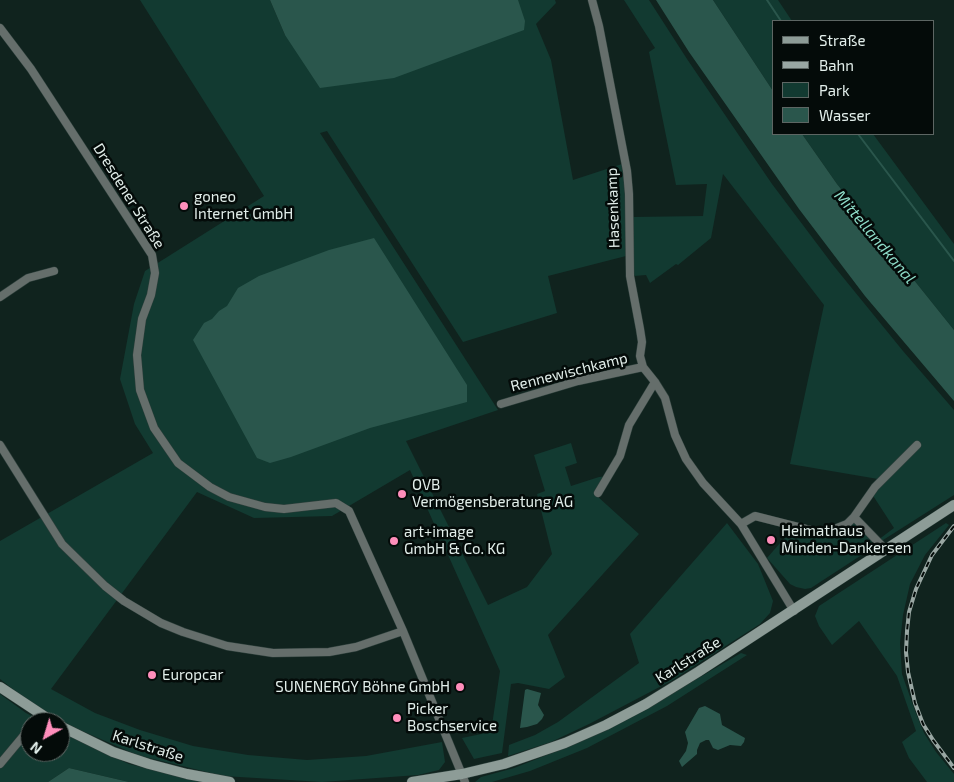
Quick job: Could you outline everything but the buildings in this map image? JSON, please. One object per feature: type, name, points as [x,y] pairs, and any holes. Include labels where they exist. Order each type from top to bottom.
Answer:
[{"type":"street","name":"Hasenkamp","points":[[592,0],[607,63],[627,171],[630,276],[642,342],[640,356],[643,367]]},
{"type":"street","name":"Dresdener Straße","points":[[0,28],[32,69],[152,255],[155,273],[151,295],[142,319],[137,370],[140,390],[146,408],[154,428],[165,446],[178,463],[210,487],[246,503],[284,509],[336,503],[344,506],[355,522],[403,632]]},
{"type":"street","points":[[0,296],[28,278],[54,271]]},
{"type":"street","points":[[643,367],[665,398],[675,435],[686,459],[703,483],[741,524],[794,611]]},
{"type":"street","name":"Rennewischkamp","points":[[501,404],[578,381],[643,367]]},
{"type":"street","points":[[598,493],[620,456],[629,425],[655,382]]},
{"type":"street","points":[[0,445],[62,544],[105,586],[161,623],[227,646],[273,653],[329,652],[356,647],[403,632],[464,778]]},
{"type":"street","points":[[741,524],[756,516],[814,531],[827,531],[842,526],[854,517],[875,487],[917,445]]},
{"type":"street","name":"Karlstraße","points":[[412,782],[464,778],[565,743],[606,725],[646,704],[794,611],[954,505]]},
{"type":"street","points":[[854,517],[886,550]]},
{"type":"street","points":[[0,687],[30,712]]},
{"type":"street","name":"Karlstraße","points":[[70,731],[131,758],[187,774],[230,782]]},
{"type":"street","points":[[0,764],[20,740]]},
{"type":"green space","points":[[140,0],[270,0],[285,35],[518,0],[555,0],[556,3],[536,24],[551,60],[573,180],[622,164],[625,181],[626,256],[548,276],[557,313],[463,342],[327,131],[320,133],[498,410],[406,441],[488,605],[527,587],[552,554],[537,494],[545,491],[534,455],[571,443],[577,463],[565,467],[571,486],[599,477],[609,476],[597,496],[639,534],[548,635],[565,677],[549,689],[518,683],[511,684],[502,753],[474,759],[462,738],[491,732],[500,671],[410,470],[332,516],[254,518],[197,492],[51,689],[95,713],[140,730],[193,746],[248,755],[307,760],[366,756],[442,742],[445,762],[439,770],[418,775],[322,782],[223,776],[137,755],[71,726],[70,712],[46,712],[29,702],[0,679],[0,541],[153,453],[135,424],[120,379],[134,304],[145,271],[264,196]]},
{"type":"green space","points":[[624,0],[649,0],[772,184],[833,265],[954,410],[954,495],[880,542],[878,540],[894,528],[870,491],[878,479],[790,464],[824,305],[723,174],[711,238],[678,265],[676,264],[650,283],[646,275],[634,276],[633,217],[703,216],[707,184],[676,185],[649,52],[655,48]]},
{"type":"green space","points":[[713,0],[778,0],[791,20],[772,20],[772,89]]},
{"type":"green space","points":[[803,135],[874,135],[954,244],[954,330],[837,184]]},
{"type":"green space","points":[[853,521],[877,545],[811,588],[805,589],[790,584],[767,558],[793,528],[813,533]]},
{"type":"green space","points":[[727,523],[758,564],[773,601],[770,613],[760,624],[671,681],[589,724],[551,742],[508,756],[509,745],[535,735],[558,722],[639,663],[630,634]]},
{"type":"green space","points":[[946,523],[949,525],[925,555],[910,584],[903,615],[900,643],[902,674],[924,733],[936,752],[954,774],[954,782],[927,782],[909,758],[902,742],[916,731],[897,676],[859,621],[832,645],[819,626],[815,616],[819,606]]},
{"type":"green space","points":[[741,653],[747,655],[667,706],[587,748],[530,771],[492,782],[475,782],[481,777],[514,768],[567,747],[639,713]]},
{"type":"green space","points":[[0,694],[25,712],[20,712],[20,762],[70,762],[70,737],[129,764],[203,782],[129,782],[69,768],[48,782],[0,782]]},
{"type":"water","points":[[270,0],[518,0],[525,21],[524,30],[394,78],[320,88],[285,35]]},
{"type":"water","name":"Mittellandkanal","points":[[656,0],[713,0],[772,89],[772,135],[803,135],[837,184],[954,330],[954,401],[865,296],[799,209],[689,52]]},
{"type":"water","points":[[374,238],[467,385],[467,402],[370,428],[270,463],[257,458],[193,340],[204,323],[212,319],[227,306],[238,288],[259,276],[329,250]]},
{"type":"water","points":[[525,690],[541,693],[538,705],[544,715],[537,724],[520,728]]},
{"type":"water","points":[[705,706],[720,714],[722,725],[745,738],[744,742],[741,746],[730,745],[718,750],[713,748],[709,740],[706,740],[700,743],[697,754],[682,767],[679,761],[686,751],[688,743],[685,732],[699,708]]},
{"type":"water","points":[[69,768],[129,782],[48,782]]},
{"type":"waterway","points":[[767,0],[780,20]]},
{"type":"waterway","points":[[859,135],[954,261]]},
{"type":"railway","points":[[954,526],[932,555],[916,589],[909,612],[906,652],[908,672],[915,703],[923,724],[954,768]]},
{"type":"place","name":"goneo Internet GmbH","points":[[184,206]]},
{"type":"place","name":"OVB Vermögensberatung AG","points":[[402,494]]},
{"type":"place","name":"Heimathaus Minden-Dankersen","points":[[771,540]]},
{"type":"place","name":"art+image GmbH & Co. KG","points":[[394,541]]},
{"type":"place","name":"Europcar","points":[[152,675]]},
{"type":"place","name":"SUNENERGY Böhne GmbH","points":[[460,687]]},
{"type":"place","name":"Picker Boschservice","points":[[397,718]]}]
